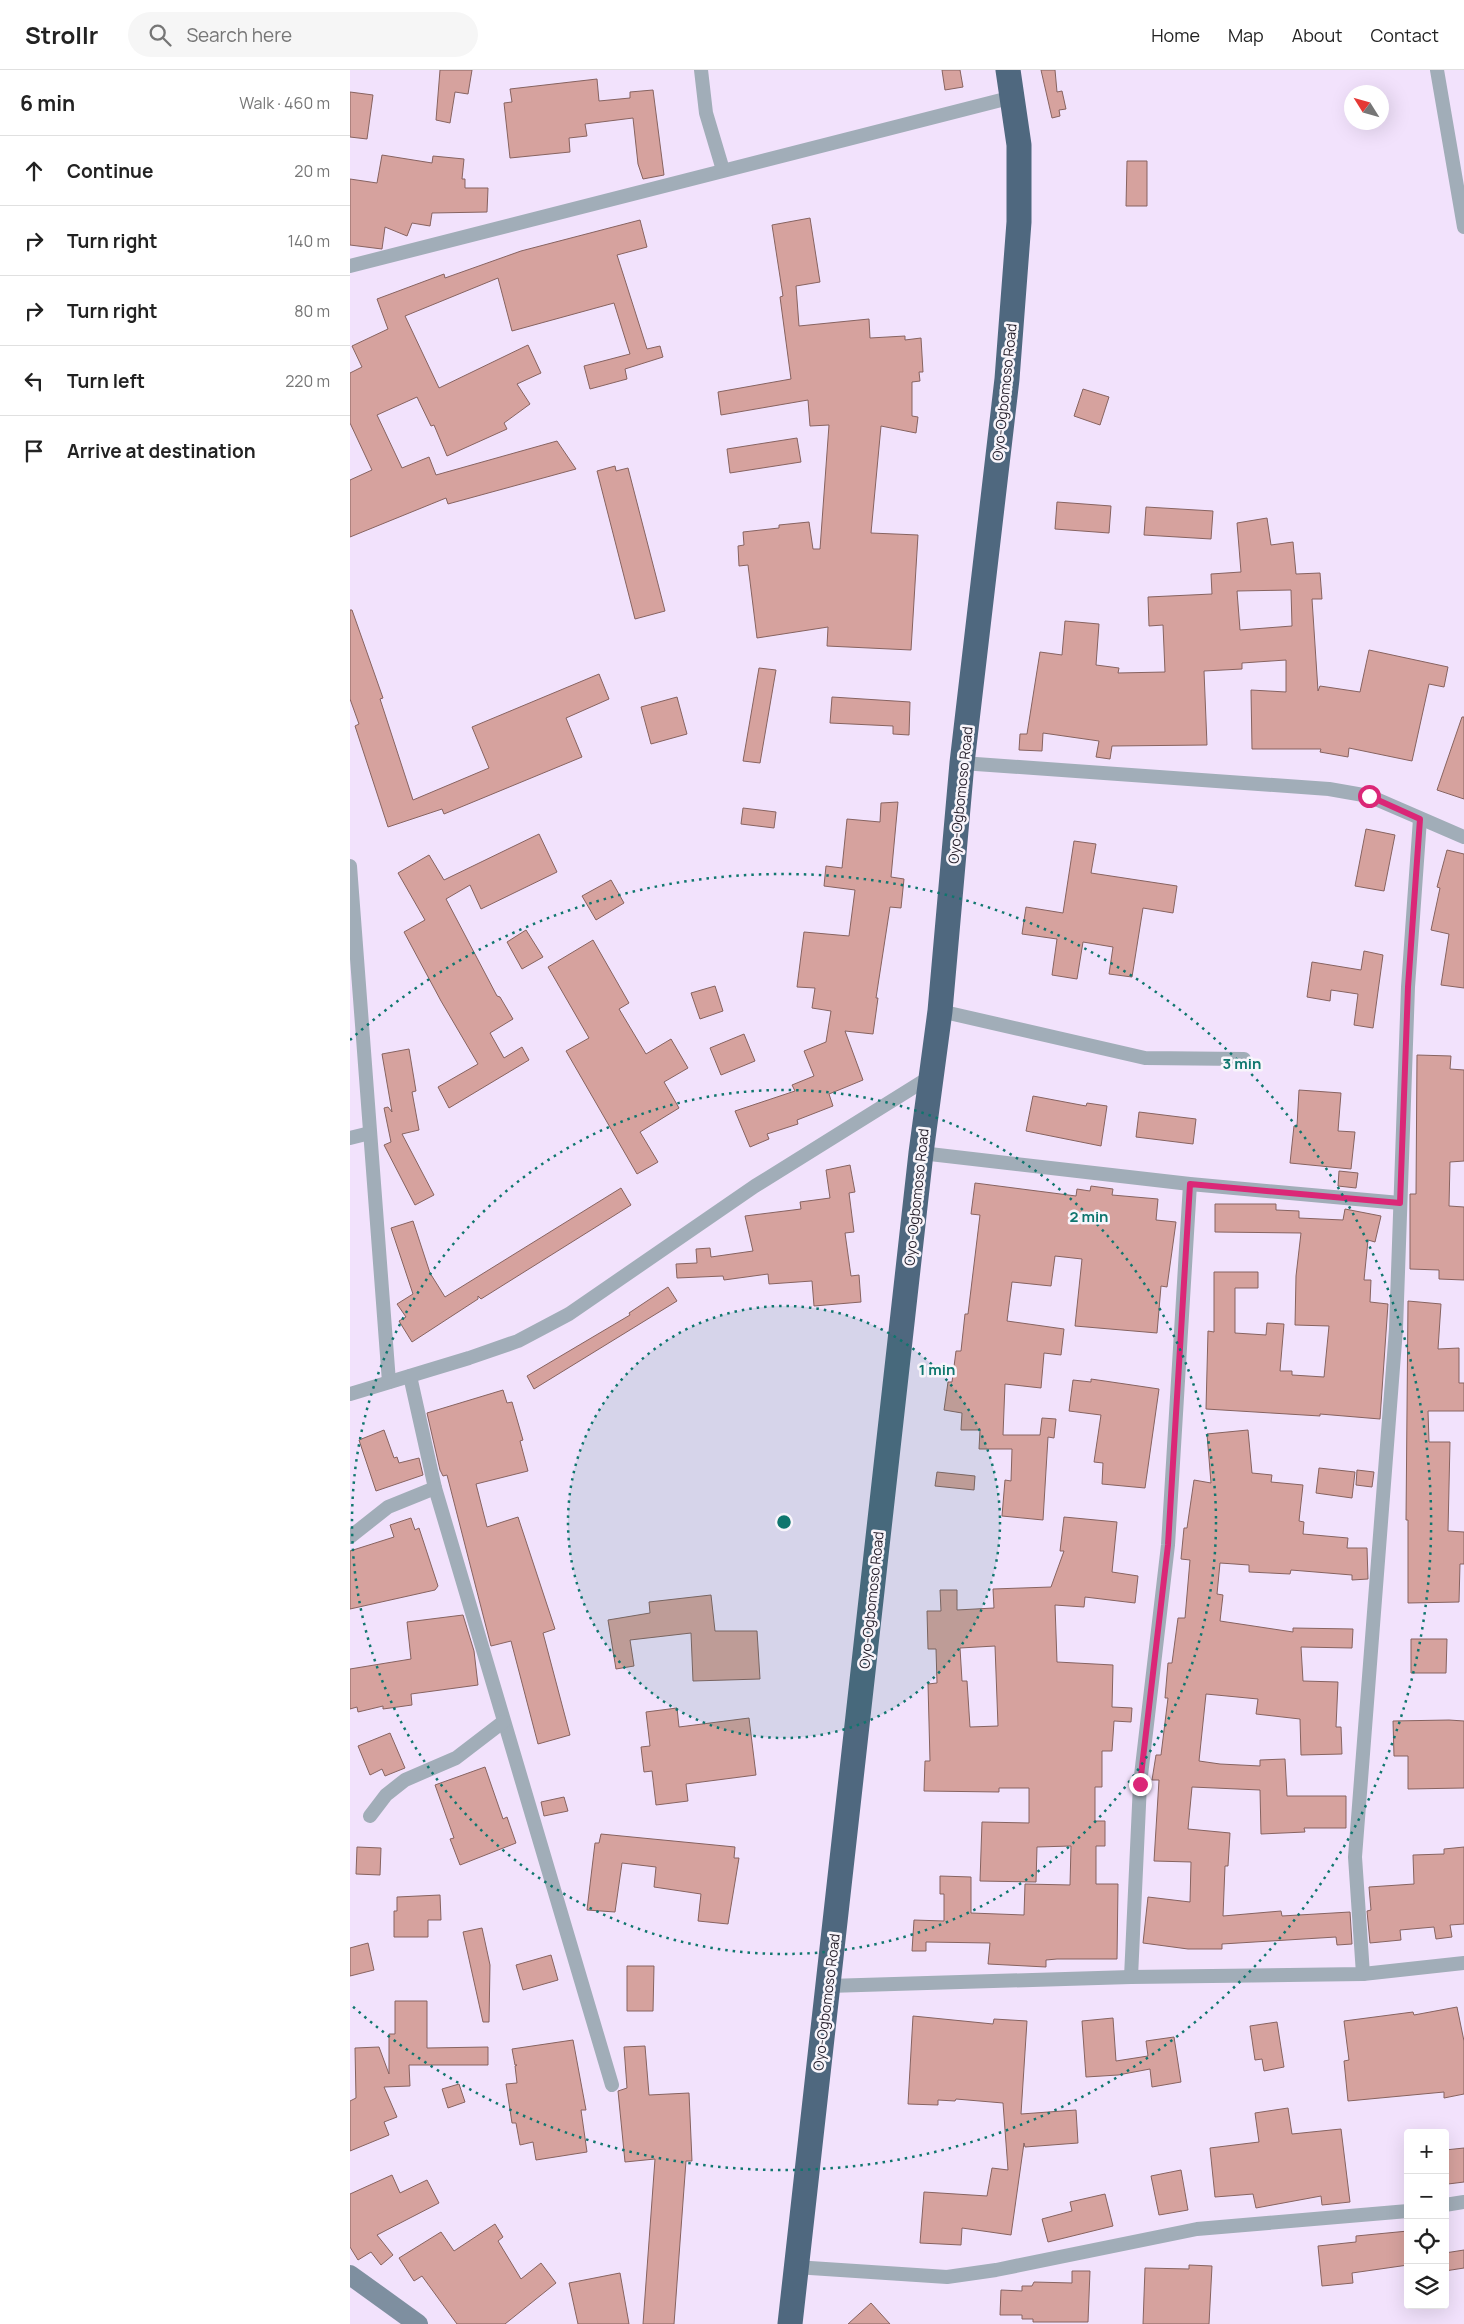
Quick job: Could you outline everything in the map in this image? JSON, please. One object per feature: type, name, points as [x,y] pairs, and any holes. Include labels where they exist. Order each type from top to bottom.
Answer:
[{"type":"highway","name":"Oyo-Ogbomoso Road","points":[[790,2324],[921,1153],[940,1011],[962,763],[1007,379],[1018,241],[1019,145],[1008,70]]},
{"type":"street","points":[[701,70],[706,113],[723,170]]},
{"type":"street","points":[[1437,70],[1464,227]]},
{"type":"street","points":[[350,266],[1013,97]]},
{"type":"street","points":[[962,763],[1329,789],[1369,796],[1464,837]]},
{"type":"street","points":[[1363,1974],[1355,1857],[1396,1329],[1408,987],[1420,819]]},
{"type":"street","points":[[350,866],[389,1382]]},
{"type":"street","points":[[940,1011],[1145,1058],[1244,1059]]},
{"type":"street","points":[[350,1394],[518,1341],[569,1314],[755,1186],[930,1077]]},
{"type":"street","points":[[350,1138],[370,1133]]},
{"type":"street","points":[[921,1153],[1190,1184],[1400,1203]]},
{"type":"street","points":[[1131,1977],[1140,1784],[1168,1545],[1190,1184]]},
{"type":"street","points":[[410,1376],[435,1488],[612,2085]]},
{"type":"street","points":[[350,1537],[388,1507],[435,1488]]},
{"type":"street","points":[[370,1816],[386,1794],[405,1780],[456,1758],[503,1722]]},
{"type":"street","points":[[828,1986],[1131,1977],[1363,1974],[1464,1963]]},
{"type":"street","points":[[1449,2204],[1464,2202]]},
{"type":"street","points":[[795,2268],[947,2276],[996,2270],[1197,2228],[1404,2211]]},
{"type":"street","points":[[350,2275],[418,2324]]},
{"type":"building","points":[[440,70],[472,70],[468,94],[455,92],[450,123],[436,120]]},
{"type":"building","points":[[942,70],[960,70],[963,87],[945,90]]},
{"type":"building","points":[[1041,70],[1055,70],[1057,92],[1062,91],[1066,109],[1059,110],[1060,116],[1052,118]]},
{"type":"building","points":[[597,79],[599,101],[630,98],[630,92],[653,90],[664,175],[643,179],[638,164],[633,118],[585,124],[587,136],[569,138],[570,152],[510,158],[504,103],[512,102],[510,89]]},
{"type":"building","points":[[350,92],[373,95],[367,139],[350,137]]},
{"type":"building","points":[[382,155],[432,163],[433,156],[464,159],[462,179],[465,179],[465,188],[488,188],[487,212],[432,213],[430,226],[412,223],[407,236],[385,227],[382,249],[350,245],[350,179],[377,183]]},
{"type":"building","points":[[1127,161],[1147,161],[1147,206],[1126,206]]},
{"type":"building","points":[[810,218],[820,282],[796,286],[799,326],[869,319],[870,338],[905,336],[905,340],[921,338],[923,372],[919,372],[920,381],[912,382],[912,416],[918,417],[916,433],[881,426],[871,533],[918,535],[911,650],[827,646],[828,627],[757,638],[748,565],[739,566],[738,546],[744,545],[743,532],[779,528],[779,525],[809,522],[813,549],[820,549],[829,425],[810,426],[808,400],[721,415],[718,392],[791,379],[780,297],[783,296],[772,225]]},
{"type":"building","points":[[640,220],[647,247],[617,255],[647,349],[660,346],[663,357],[625,369],[627,379],[590,389],[584,366],[630,354],[614,303],[512,331],[498,278],[405,316],[439,388],[528,345],[541,373],[517,384],[530,404],[504,423],[507,429],[447,456],[434,425],[431,426],[417,397],[377,415],[402,468],[429,457],[436,475],[557,441],[576,469],[448,504],[446,498],[350,537],[350,480],[372,470],[350,423],[350,373],[362,367],[352,346],[388,329],[377,299],[444,274],[445,278],[521,251]]},
{"type":"building","points":[[1083,389],[1109,397],[1100,425],[1074,416]]},
{"type":"building","points":[[797,438],[801,462],[730,473],[727,449]]},
{"type":"building","points":[[615,466],[616,471],[628,468],[665,611],[635,619],[597,471]]},
{"type":"building","points":[[1057,502],[1111,506],[1109,533],[1055,529]]},
{"type":"building","points":[[1146,507],[1213,511],[1211,539],[1144,535]]},
{"type":"building","points":[[1267,518],[1271,545],[1293,542],[1296,574],[1320,573],[1322,599],[1312,599],[1318,691],[1320,686],[1360,692],[1369,650],[1448,667],[1444,687],[1429,684],[1412,761],[1349,748],[1348,757],[1320,752],[1321,749],[1252,749],[1251,690],[1286,692],[1286,660],[1242,663],[1242,669],[1204,671],[1207,745],[1112,746],[1110,759],[1096,757],[1099,741],[1043,733],[1042,751],[1019,750],[1020,734],[1027,734],[1040,652],[1062,655],[1065,621],[1099,624],[1096,665],[1119,668],[1118,673],[1165,672],[1163,625],[1149,626],[1148,597],[1212,594],[1211,574],[1241,572],[1237,523]],"holes":[[[1291,590],[1292,626],[1240,630],[1237,591]]]},
{"type":"building","points":[[350,610],[352,610],[383,698],[380,699],[413,800],[489,768],[472,727],[599,674],[609,699],[566,718],[582,757],[444,814],[442,809],[388,827],[355,726],[359,724],[350,699]]},
{"type":"building","points":[[759,668],[776,670],[760,763],[743,761]]},
{"type":"building","points":[[677,697],[687,734],[651,744],[641,707]]},
{"type":"building","points":[[832,697],[910,702],[909,735],[893,734],[893,726],[830,723]]},
{"type":"building","points":[[1462,717],[1464,717],[1464,799],[1437,790]]},
{"type":"building","points":[[898,802],[891,877],[904,879],[901,908],[890,907],[876,998],[878,998],[873,1034],[845,1031],[863,1080],[829,1094],[833,1106],[797,1120],[798,1124],[767,1134],[769,1139],[750,1147],[735,1111],[795,1091],[792,1085],[814,1076],[804,1051],[826,1042],[831,1011],[812,1008],[815,988],[797,987],[804,932],[849,936],[855,890],[824,886],[826,866],[842,868],[847,819],[880,822],[881,803]]},
{"type":"building","points":[[743,808],[776,812],[774,828],[741,824]]},
{"type":"building","points":[[1366,829],[1395,835],[1384,891],[1355,886]]},
{"type":"building","points":[[539,834],[557,872],[481,909],[470,885],[446,899],[497,996],[500,997],[513,1019],[490,1033],[504,1058],[522,1047],[529,1060],[449,1108],[438,1087],[478,1064],[404,932],[425,920],[398,873],[429,855],[444,880]]},
{"type":"building","points":[[1074,841],[1096,844],[1091,873],[1177,886],[1173,913],[1143,908],[1132,977],[1109,974],[1113,947],[1083,942],[1077,979],[1052,975],[1057,939],[1022,934],[1026,907],[1063,913]]},
{"type":"building","points":[[1447,850],[1464,854],[1464,988],[1441,985],[1449,934],[1431,930],[1440,888],[1437,887]]},
{"type":"building","points":[[611,880],[624,903],[596,920],[582,896]]},
{"type":"building","points":[[526,930],[543,957],[522,969],[507,942]]},
{"type":"building","points":[[593,940],[629,1003],[619,1009],[646,1054],[671,1039],[688,1068],[664,1082],[679,1108],[640,1132],[658,1162],[637,1174],[566,1051],[589,1038],[548,967]]},
{"type":"building","points":[[1364,951],[1383,955],[1373,1028],[1354,1025],[1358,994],[1331,990],[1330,1001],[1307,997],[1312,962],[1361,970]]},
{"type":"building","points":[[715,986],[723,1011],[700,1019],[691,993]]},
{"type":"building","points":[[744,1034],[755,1061],[721,1075],[710,1048]]},
{"type":"building","points":[[409,1049],[416,1091],[412,1092],[419,1130],[402,1134],[434,1195],[415,1205],[384,1145],[391,1142],[384,1108],[388,1107],[392,1112],[382,1054]]},
{"type":"building","points":[[1417,1055],[1451,1056],[1450,1069],[1464,1070],[1464,1161],[1450,1162],[1449,1206],[1464,1207],[1464,1280],[1439,1279],[1439,1270],[1410,1269],[1410,1194],[1416,1194]]},
{"type":"building","points":[[1299,1090],[1341,1093],[1338,1131],[1355,1132],[1351,1169],[1290,1163],[1294,1126],[1297,1126]]},
{"type":"building","points":[[1033,1096],[1086,1106],[1087,1103],[1107,1106],[1101,1146],[1026,1131]]},
{"type":"building","points":[[1139,1112],[1196,1119],[1193,1144],[1136,1137]]},
{"type":"building","points":[[850,1165],[855,1192],[849,1193],[854,1232],[845,1233],[851,1276],[859,1275],[861,1302],[814,1306],[812,1281],[769,1284],[768,1274],[724,1280],[723,1276],[677,1278],[676,1264],[697,1263],[696,1249],[710,1248],[711,1257],[753,1251],[745,1216],[801,1209],[800,1202],[830,1198],[826,1170]]},
{"type":"building","points":[[1339,1171],[1358,1173],[1356,1188],[1338,1186]]},
{"type":"building","points":[[975,1183],[1076,1196],[1077,1189],[1090,1191],[1091,1186],[1113,1189],[1112,1195],[1158,1199],[1156,1220],[1176,1222],[1167,1287],[1161,1286],[1157,1333],[1075,1326],[1082,1259],[1055,1256],[1051,1286],[1012,1282],[1007,1321],[1064,1329],[1061,1355],[1044,1353],[1041,1388],[1005,1384],[1003,1435],[1040,1435],[1042,1418],[1056,1419],[1054,1438],[1048,1437],[1043,1520],[1002,1516],[1005,1480],[1011,1481],[1012,1449],[979,1449],[980,1430],[961,1430],[962,1413],[944,1410],[948,1382],[952,1382],[956,1351],[961,1351],[965,1314],[968,1314],[980,1215],[971,1214]]},
{"type":"building","points":[[621,1188],[631,1205],[481,1299],[478,1296],[478,1299],[412,1342],[399,1321],[406,1317],[397,1304],[413,1294],[391,1228],[413,1221],[430,1273],[445,1297]]},
{"type":"building","points":[[1215,1204],[1276,1204],[1276,1210],[1299,1211],[1299,1218],[1343,1220],[1345,1209],[1381,1216],[1375,1242],[1368,1240],[1364,1280],[1371,1280],[1370,1302],[1388,1304],[1380,1419],[1320,1414],[1320,1416],[1206,1409],[1208,1331],[1214,1332],[1214,1272],[1258,1272],[1258,1288],[1235,1288],[1235,1333],[1266,1335],[1267,1323],[1284,1324],[1280,1371],[1292,1371],[1292,1375],[1324,1377],[1329,1326],[1295,1325],[1296,1276],[1301,1233],[1215,1232]]},
{"type":"building","points":[[668,1287],[677,1301],[534,1389],[527,1376],[630,1315],[629,1313]]},
{"type":"building","points":[[1408,1301],[1441,1304],[1438,1349],[1459,1348],[1459,1383],[1464,1383],[1464,1411],[1428,1411],[1429,1442],[1450,1442],[1448,1531],[1464,1532],[1464,1564],[1460,1564],[1459,1602],[1408,1603],[1408,1520],[1406,1520]]},
{"type":"building","points":[[1091,1379],[1159,1389],[1145,1488],[1102,1484],[1103,1463],[1094,1462],[1101,1415],[1069,1411],[1073,1380],[1091,1382]]},
{"type":"building","points":[[503,1390],[507,1403],[512,1402],[523,1440],[520,1441],[528,1471],[476,1484],[487,1527],[518,1517],[555,1629],[543,1633],[570,1735],[538,1744],[511,1641],[491,1646],[447,1475],[443,1476],[440,1470],[427,1413]]},
{"type":"building","points":[[384,1430],[394,1458],[397,1457],[399,1463],[419,1458],[423,1475],[376,1491],[359,1440]]},
{"type":"building","points":[[1248,1430],[1252,1473],[1272,1475],[1271,1482],[1303,1485],[1299,1521],[1304,1522],[1303,1534],[1348,1538],[1347,1548],[1367,1548],[1368,1579],[1352,1580],[1352,1575],[1291,1570],[1290,1574],[1249,1572],[1249,1565],[1220,1563],[1217,1594],[1223,1595],[1220,1621],[1293,1632],[1293,1628],[1353,1629],[1352,1648],[1301,1647],[1303,1681],[1338,1682],[1336,1727],[1341,1727],[1342,1754],[1301,1755],[1300,1719],[1256,1714],[1258,1699],[1206,1694],[1199,1761],[1260,1766],[1260,1760],[1285,1759],[1287,1796],[1346,1796],[1346,1828],[1304,1828],[1305,1832],[1261,1834],[1260,1790],[1192,1787],[1188,1829],[1230,1833],[1228,1866],[1225,1866],[1223,1916],[1281,1911],[1282,1916],[1350,1912],[1352,1944],[1337,1945],[1336,1937],[1222,1944],[1222,1949],[1188,1949],[1143,1943],[1148,1897],[1190,1902],[1191,1862],[1154,1861],[1159,1780],[1152,1780],[1156,1755],[1161,1755],[1168,1698],[1165,1698],[1168,1663],[1172,1663],[1178,1618],[1185,1618],[1190,1560],[1181,1559],[1184,1528],[1187,1528],[1194,1480],[1211,1483],[1207,1434]]},
{"type":"building","points":[[1319,1468],[1355,1472],[1352,1498],[1316,1493]]},
{"type":"building","points":[[1357,1470],[1374,1472],[1372,1487],[1356,1485]]},
{"type":"building","points":[[937,1472],[975,1476],[974,1490],[935,1486]]},
{"type":"building","points":[[1064,1517],[1117,1522],[1112,1572],[1138,1576],[1135,1603],[1085,1597],[1084,1607],[1055,1605],[1057,1662],[1113,1665],[1112,1707],[1132,1708],[1131,1722],[1114,1721],[1112,1751],[1102,1751],[1102,1787],[1095,1787],[1095,1821],[1105,1821],[1105,1846],[1096,1846],[1096,1884],[1118,1884],[1117,1959],[1046,1960],[1046,1967],[988,1964],[990,1943],[926,1942],[926,1951],[912,1951],[914,1920],[944,1921],[944,1894],[940,1894],[940,1876],[971,1877],[971,1913],[1024,1915],[1025,1884],[1070,1885],[1071,1846],[1037,1847],[1036,1882],[980,1881],[982,1822],[1029,1823],[1029,1788],[999,1788],[999,1792],[924,1791],[925,1761],[930,1761],[928,1684],[937,1683],[936,1649],[928,1649],[927,1611],[941,1611],[940,1590],[957,1590],[957,1610],[994,1608],[993,1589],[1051,1587],[1064,1551],[1060,1551]],"holes":[[[995,1646],[998,1726],[970,1727],[967,1681],[962,1681],[960,1648]]]},
{"type":"building","points":[[411,1518],[415,1530],[419,1528],[438,1586],[435,1590],[350,1609],[350,1551],[394,1537],[390,1525]]},
{"type":"building","points":[[711,1595],[715,1631],[757,1631],[760,1679],[693,1681],[691,1633],[630,1640],[634,1666],[616,1669],[608,1620],[650,1613],[649,1602]]},
{"type":"building","points":[[463,1615],[474,1651],[478,1685],[411,1694],[412,1705],[383,1709],[383,1706],[358,1712],[357,1707],[350,1709],[350,1669],[411,1659],[407,1622]]},
{"type":"building","points":[[1411,1639],[1447,1639],[1446,1673],[1411,1673]]},
{"type":"building","points":[[677,1708],[679,1727],[749,1718],[756,1775],[686,1784],[688,1801],[656,1805],[652,1771],[644,1772],[641,1747],[650,1746],[646,1712]]},
{"type":"building","points":[[1393,1721],[1464,1721],[1464,1788],[1408,1789],[1408,1756],[1394,1756]]},
{"type":"building","points":[[390,1733],[405,1768],[385,1776],[382,1769],[370,1775],[358,1746]]},
{"type":"building","points":[[485,1767],[503,1819],[507,1817],[516,1843],[460,1865],[450,1839],[454,1838],[435,1785]]},
{"type":"building","points":[[564,1797],[568,1811],[544,1816],[541,1802]]},
{"type":"building","points":[[601,1834],[735,1847],[734,1858],[739,1858],[728,1924],[698,1921],[701,1894],[654,1887],[656,1867],[622,1863],[615,1912],[587,1910],[595,1843],[599,1843]]},
{"type":"building","points":[[357,1847],[381,1848],[380,1875],[356,1874]]},
{"type":"building","points":[[1464,1847],[1464,1924],[1450,1925],[1452,1937],[1436,1939],[1434,1927],[1400,1930],[1401,1940],[1370,1943],[1367,1911],[1371,1910],[1369,1887],[1414,1884],[1413,1855],[1444,1854],[1444,1849]]},
{"type":"building","points":[[440,1895],[441,1920],[428,1920],[428,1937],[394,1937],[394,1911],[397,1911],[397,1897]]},
{"type":"building","points":[[482,1928],[490,1965],[489,2022],[483,2022],[463,1932]]},
{"type":"building","points":[[368,1943],[374,1970],[350,1976],[350,1948]]},
{"type":"building","points":[[551,1955],[558,1980],[523,1990],[516,1965]]},
{"type":"building","points":[[627,1966],[654,1966],[653,2011],[627,2011]]},
{"type":"building","points":[[395,2001],[427,2001],[427,2048],[488,2047],[488,2065],[409,2065],[410,2086],[384,2087],[397,2117],[384,2122],[389,2135],[350,2151],[350,2101],[356,2098],[355,2048],[379,2047],[389,2074],[389,2034],[395,2034]]},
{"type":"building","points":[[1457,2007],[1464,2041],[1464,2094],[1444,2098],[1444,2092],[1348,2101],[1344,2061],[1349,2060],[1344,2021],[1413,2012],[1414,2015]]},
{"type":"building","points":[[913,2016],[993,2024],[994,2019],[1027,2021],[1021,2114],[1076,2110],[1078,2143],[1025,2147],[1024,2143],[1011,2235],[962,2228],[961,2245],[920,2243],[924,2192],[987,2196],[992,2168],[1008,2170],[1003,2103],[956,2099],[955,2101],[938,2100],[938,2105],[908,2104]]},
{"type":"building","points":[[1113,2018],[1116,2061],[1148,2056],[1146,2041],[1174,2037],[1181,2082],[1152,2087],[1150,2069],[1118,2075],[1086,2077],[1082,2021]]},
{"type":"building","points":[[1277,2022],[1284,2067],[1264,2071],[1262,2059],[1255,2060],[1250,2026]]},
{"type":"building","points":[[573,2040],[586,2110],[581,2110],[587,2152],[536,2160],[533,2142],[520,2145],[516,2123],[512,2123],[506,2084],[517,2083],[515,2066],[517,2065],[515,2065],[512,2049]]},
{"type":"building","points":[[645,2046],[649,2095],[689,2093],[692,2161],[686,2161],[674,2324],[643,2324],[655,2159],[625,2162],[618,2091],[627,2088],[624,2047]]},
{"type":"building","points":[[459,2084],[465,2102],[448,2108],[442,2089]]},
{"type":"building","points":[[1288,2108],[1292,2134],[1341,2129],[1350,2202],[1322,2205],[1321,2196],[1256,2208],[1253,2194],[1215,2197],[1210,2148],[1259,2142],[1255,2113]]},
{"type":"building","points":[[1464,2148],[1464,2182],[1449,2184],[1449,2150]]},
{"type":"building","points":[[1181,2170],[1188,2210],[1159,2215],[1151,2176]]},
{"type":"building","points":[[392,2175],[400,2193],[427,2180],[439,2203],[377,2235],[393,2255],[381,2265],[371,2252],[358,2260],[350,2247],[350,2194]]},
{"type":"building","points":[[1105,2194],[1113,2226],[1048,2242],[1042,2219],[1072,2211],[1070,2202]]},
{"type":"building","points":[[495,2224],[503,2237],[498,2241],[521,2279],[541,2263],[556,2283],[505,2324],[457,2324],[422,2276],[414,2281],[399,2258],[441,2232],[454,2251]]},
{"type":"building","points":[[1404,2231],[1404,2266],[1352,2273],[1353,2283],[1322,2286],[1318,2246],[1356,2242],[1356,2236]]},
{"type":"building","points":[[1464,2250],[1464,2268],[1449,2270],[1449,2252]]},
{"type":"building","points":[[1189,2265],[1212,2266],[1209,2324],[1143,2324],[1145,2268],[1189,2269]]},
{"type":"building","points":[[1072,2271],[1090,2271],[1088,2322],[1033,2322],[1033,2319],[1022,2319],[1022,2315],[1000,2315],[1001,2290],[1022,2291],[1022,2286],[1032,2286],[1034,2282],[1072,2283]]},
{"type":"building","points":[[620,2273],[629,2324],[578,2324],[569,2283]]},
{"type":"building","points":[[871,2303],[890,2324],[848,2324]]},
{"type":"route","points":[[1140,1784],[1168,1545],[1190,1184],[1400,1203],[1408,987],[1420,819],[1369,796]]}]
